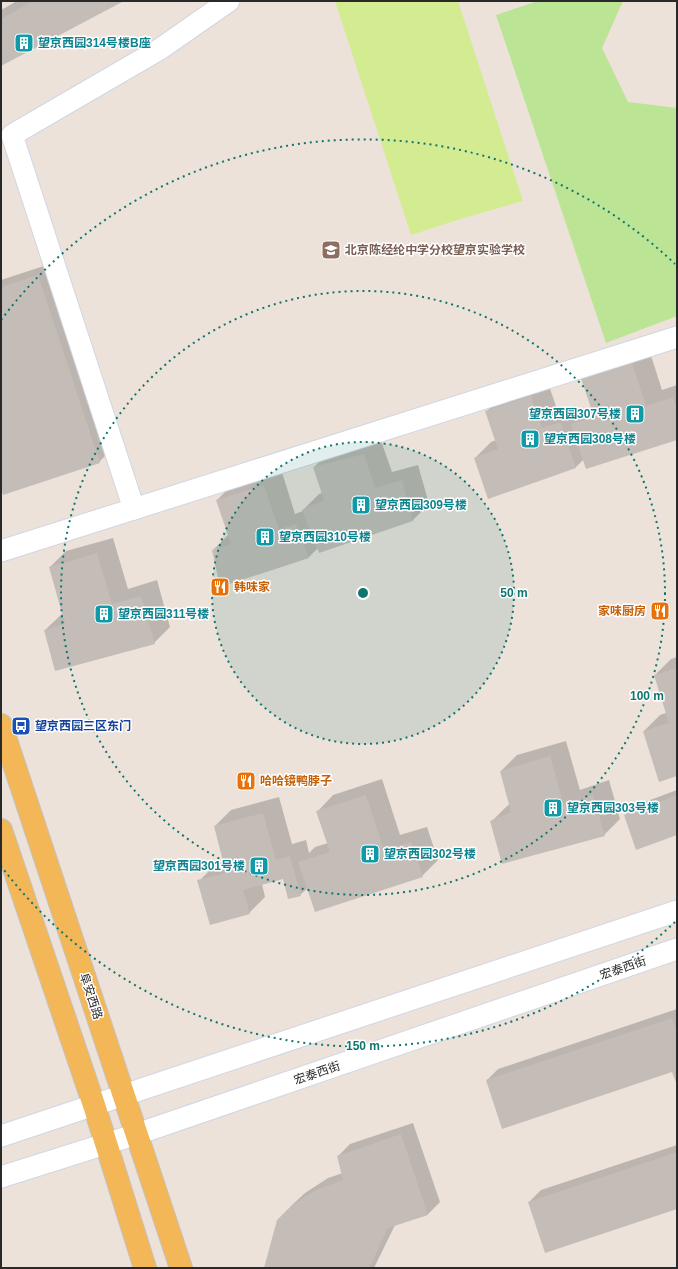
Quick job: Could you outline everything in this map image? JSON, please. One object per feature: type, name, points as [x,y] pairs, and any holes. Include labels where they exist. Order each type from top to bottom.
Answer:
[{"type":"main road","name":"阜安西路","points":[[1,725],[181,1268]]},
{"type":"main road","points":[[1,830],[94,1105],[145,1268]]},
{"type":"street","points":[[134,509],[12,135],[160,49],[229,1]]},
{"type":"street","points":[[1,551],[677,337]]},
{"type":"street","points":[[1,1136],[677,911]]},
{"type":"street","name":"宏泰西街","points":[[1,1177],[137,1134],[677,949]]},
{"type":"green space","points":[[335,1],[458,1],[523,201],[411,235]]},
{"type":"green space","points":[[538,1],[623,1],[602,48],[628,102],[677,108],[677,316],[606,343],[496,15]]},
{"type":"building","name":"望京西园314号楼B座","points":[[32,1],[124,1],[1,66],[1,19]]},
{"type":"building","points":[[38,275],[100,463],[3,495],[1,488],[1,287]]},
{"type":"building","name":"望京西园307号楼","points":[[631,359],[646,406],[673,397],[677,410],[677,440],[586,469],[571,424],[594,417],[580,375]]},
{"type":"building","name":"望京西园308号楼","points":[[531,396],[542,428],[560,422],[576,468],[488,499],[474,458],[498,449],[485,411]]},
{"type":"building","name":"望京西园309号楼","points":[[364,454],[375,488],[402,480],[413,521],[319,553],[302,510],[324,500],[313,467]]},
{"type":"building","name":"望京西园310号楼","points":[[264,485],[279,529],[296,524],[309,558],[220,587],[212,550],[231,544],[216,500]]},
{"type":"building","name":"望京西园311号楼","points":[[97,553],[112,604],[141,596],[155,644],[55,671],[44,630],[65,624],[49,567]]},
{"type":"building","points":[[677,668],[677,776],[659,782],[643,731],[669,723],[654,675]]},
{"type":"building","name":"望京西园303号楼","points":[[550,756],[564,805],[593,795],[605,836],[502,864],[490,821],[511,812],[500,771]]},
{"type":"building","name":"望京西园302号楼","points":[[366,795],[384,850],[411,842],[423,877],[315,912],[298,862],[330,852],[316,811]]},
{"type":"building","points":[[677,795],[677,835],[636,850],[624,815]]},
{"type":"building","name":"望京西园301号楼","points":[[263,813],[276,860],[290,856],[301,896],[288,899],[283,879],[243,890],[250,914],[210,925],[197,880],[226,873],[214,826]]},
{"type":"building","points":[[672,1018],[677,1030],[677,1085],[672,1072],[502,1129],[486,1080]]},
{"type":"building","points":[[401,1134],[428,1215],[388,1228],[369,1268],[264,1268],[277,1220],[292,1205],[316,1190],[343,1180],[337,1156]]},
{"type":"building","points":[[677,1152],[677,1209],[545,1253],[528,1202]]},
{"type":"place","name":"望京西园314号楼B座","points":[[24,43]]},
{"type":"place","name":"北京陈经纶中学分校望京实验学校","points":[[331,250]]},
{"type":"place","name":"望京西园307号楼","points":[[635,414]]},
{"type":"place","name":"望京西园308号楼","points":[[530,439]]},
{"type":"place","name":"望京西园309号楼","points":[[361,505]]},
{"type":"place","name":"望京西园310号楼","points":[[265,537]]},
{"type":"place","name":"韩味家","points":[[220,587]]},
{"type":"place","name":"家味厨房","points":[[660,611]]},
{"type":"place","name":"望京西园311号楼","points":[[104,614]]},
{"type":"place","name":"望京西园三区东门","points":[[21,726]]},
{"type":"place","name":"哈哈镜鸭脖子","points":[[246,781]]},
{"type":"place","name":"望京西园303号楼","points":[[553,808]]},
{"type":"place","name":"望京西园302号楼","points":[[370,854]]},
{"type":"place","name":"望京西园301号楼","points":[[259,866]]}]
